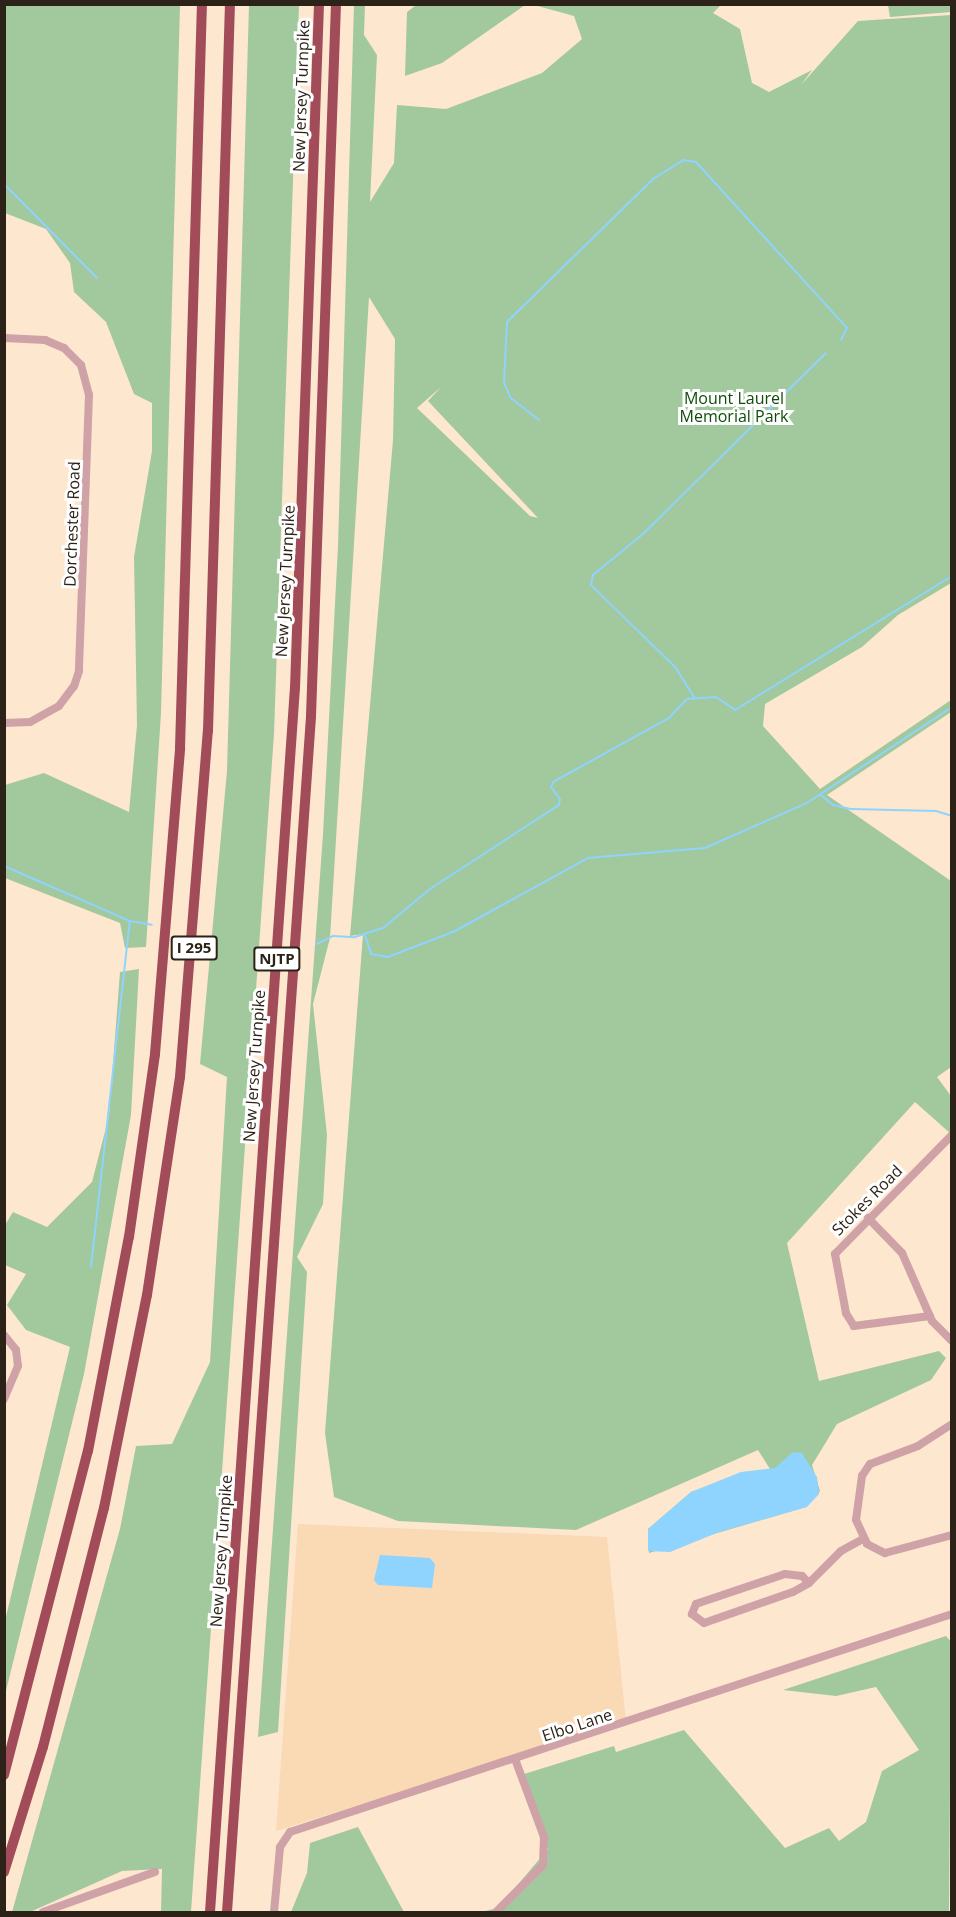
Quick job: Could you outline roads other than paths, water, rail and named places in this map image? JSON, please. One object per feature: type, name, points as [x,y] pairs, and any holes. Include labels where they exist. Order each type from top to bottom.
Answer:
[{"type":"highway","name":"I 295","points":[[4,1774],[60,1572],[100,1390],[154,1054],[180,748],[202,4]]},
{"type":"highway","name":"I 295","points":[[4,1872],[43,1747],[104,1508],[144,1316],[180,1077],[207,762],[230,4]]},
{"type":"highway","name":"New Jersey Turnpike","points":[[210,1912],[295,699],[319,4]]},
{"type":"highway","name":"New Jersey Turnpike","points":[[227,1912],[311,716],[336,4]]},
{"type":"street","name":"Dorchester Road","points":[[4,338],[45,340],[64,348],[81,365],[89,395],[77,679],[64,700],[45,715],[4,723]]},
{"type":"street","name":"Stokes Road","points":[[930,1316],[859,1327],[850,1323],[835,1254],[868,1218],[950,1140]]},
{"type":"street","points":[[868,1218],[907,1260],[930,1316],[951,1341]]},
{"type":"street","points":[[4,1335],[16,1350],[18,1366],[4,1399]]},
{"type":"street","points":[[951,1424],[918,1446],[882,1456],[865,1470],[856,1520],[863,1539],[878,1551],[892,1553],[951,1535]]},
{"type":"street","points":[[809,1583],[802,1575],[785,1574],[696,1604],[692,1614],[704,1623],[809,1583],[840,1551],[863,1539]]},
{"type":"street","name":"Elbo Lane","points":[[274,1912],[280,1847],[290,1832],[951,1614]]},
{"type":"street","points":[[496,1912],[543,1865],[544,1837],[514,1760]]},
{"type":"street","points":[[43,1912],[155,1872]]},
{"type":"water","points":[[793,1452],[802,1453],[817,1477],[819,1494],[807,1507],[719,1532],[670,1552],[648,1551],[648,1529],[691,1492],[741,1472],[775,1468]]},
{"type":"water","points":[[380,1555],[430,1558],[435,1564],[432,1588],[378,1585],[374,1580]]},
{"type":"waterway","points":[[539,420],[510,397],[504,382],[507,322],[653,179],[683,160],[696,162],[847,328],[841,340]]},
{"type":"waterway","points":[[4,184],[97,278]]},
{"type":"waterway","points":[[694,697],[676,668],[591,585],[593,575],[643,534],[826,353]]},
{"type":"waterway","points":[[317,944],[333,936],[355,937],[383,928],[430,889],[559,805],[560,799],[551,787],[553,782],[669,718],[687,699],[716,697],[735,710],[952,576]]},
{"type":"waterway","points":[[365,935],[371,954],[388,957],[455,931],[588,858],[705,848],[807,803],[952,707]]},
{"type":"waterway","points":[[821,795],[833,805],[851,809],[936,811],[952,816]]},
{"type":"waterway","points":[[4,866],[130,921],[152,925]]},
{"type":"waterway","points":[[91,1267],[130,921]]},
{"type":"park label","name":"Mount Laurel Memorial Park","points":[[734,407]]}]
